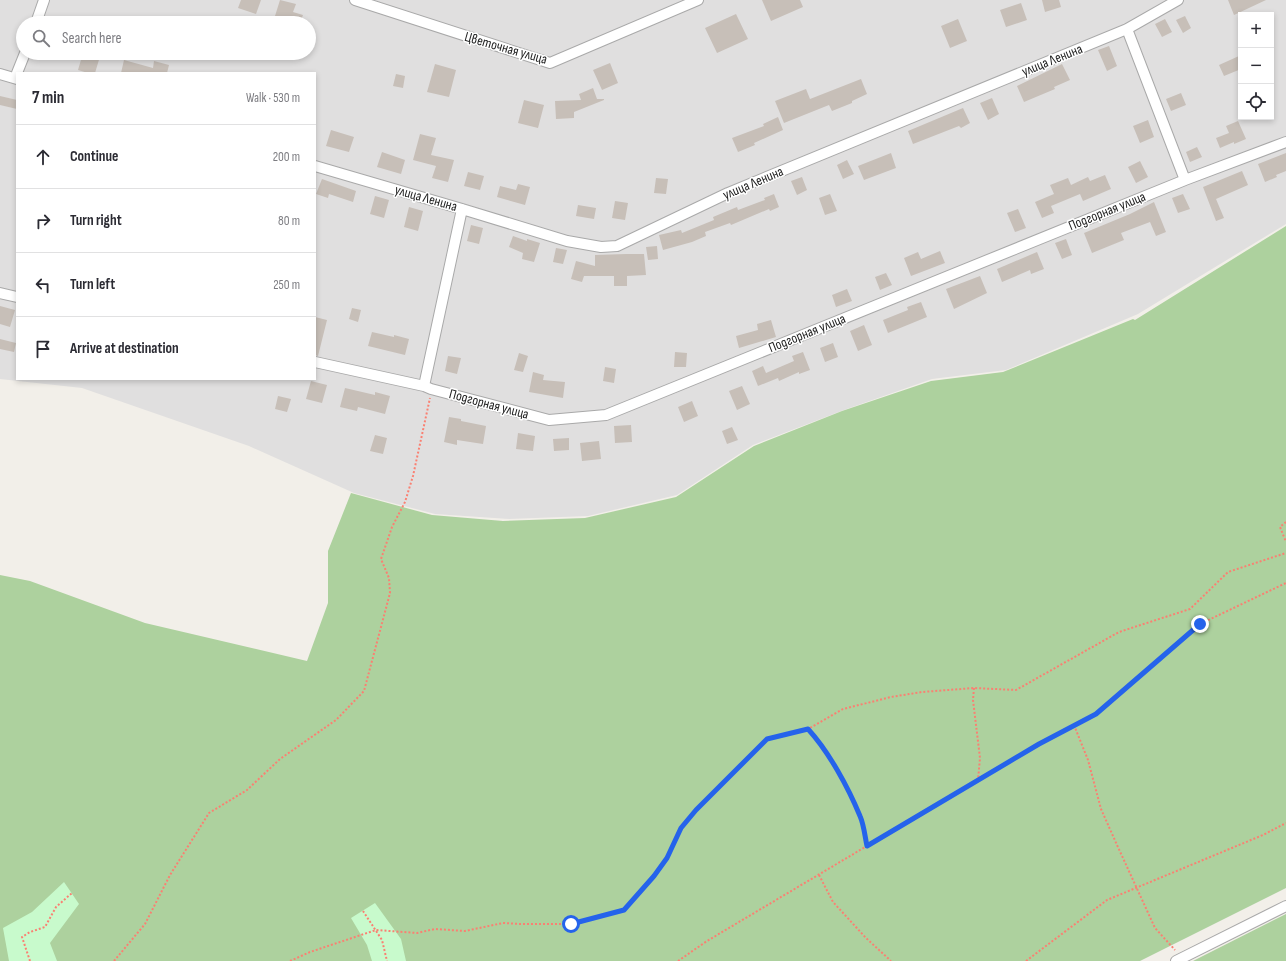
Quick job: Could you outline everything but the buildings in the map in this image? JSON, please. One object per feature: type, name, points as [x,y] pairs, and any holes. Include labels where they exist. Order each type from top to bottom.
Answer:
[{"type":"street","points":[[38,16],[44,0]]},
{"type":"street","name":"Цветочная улица","points":[[355,0],[550,63],[698,0]]},
{"type":"street","name":"улица Ленина","points":[[316,166],[567,241],[601,247],[617,246],[728,193],[1127,29],[1178,0]]},
{"type":"street","points":[[1127,29],[1185,180]]},
{"type":"street","points":[[18,72],[23,60]]},
{"type":"street","points":[[0,74],[16,76]]},
{"type":"street","name":"Подгорная улица","points":[[316,362],[428,387],[548,420],[606,415],[1185,180],[1286,142]]},
{"type":"street","points":[[428,387],[462,209]]},
{"type":"street","points":[[0,293],[16,297]]},
{"type":"street","points":[[1179,959],[1286,906]]},
{"type":"path","points":[[114,961],[145,924],[170,875],[210,813],[247,790],[280,759],[336,720],[364,691],[390,593],[389,578],[381,559],[392,527],[405,502],[413,476],[428,387]]},
{"type":"path","points":[[1286,522],[1280,527],[1286,542]]},
{"type":"path","points":[[290,961],[310,952],[376,930],[417,932],[435,929],[465,931],[503,923],[571,924],[624,910],[654,876],[667,858],[681,828],[696,810],[767,739],[808,729],[843,709],[891,697],[922,692],[974,688],[1016,690],[1119,632],[1190,609],[1228,572],[1286,553]]},
{"type":"path","points":[[678,961],[706,941],[978,780],[1096,714],[1200,624],[1286,583]]},
{"type":"path","points":[[974,688],[973,700],[980,758],[978,780]]},
{"type":"path","points":[[1074,725],[1088,760],[1101,809],[1155,928],[1179,959]]},
{"type":"path","points":[[808,729],[820,742],[844,784],[860,818],[867,846]]},
{"type":"path","points":[[1026,961],[1107,900],[1286,824]]},
{"type":"path","points":[[818,875],[833,902],[866,938],[890,961]]},
{"type":"path","points":[[30,961],[22,937],[30,932],[45,927],[56,907],[72,893]]},
{"type":"path","points":[[363,911],[382,940],[387,961]]},
{"type":"shaded area","points":[[0,0],[1286,0],[1286,224],[1138,314],[1006,370],[932,379],[844,410],[753,445],[677,495],[588,516],[509,519],[435,514],[354,493],[249,446],[82,388],[0,379]]},
{"type":"green space","points":[[1286,226],[1286,888],[1140,961],[0,961],[0,575],[30,581],[145,623],[307,661],[328,603],[328,551],[351,493],[432,515],[503,521],[585,518],[676,497],[754,446],[842,411],[931,381],[1003,372],[1133,319],[1135,320]]},
{"type":"green space","points":[[64,882],[79,904],[50,943],[57,961],[9,961],[3,928],[32,912]]},
{"type":"green space","points":[[375,903],[401,939],[406,961],[372,961],[367,945],[351,918]]},
{"type":"green space","points":[[1286,914],[1286,961],[1193,961]]},
{"type":"route","points":[[571,924],[624,910],[654,876],[667,858],[681,828],[696,810],[767,739],[808,729],[820,742],[844,784],[860,818],[867,846],[1039,744],[1096,714],[1200,624]]}]
